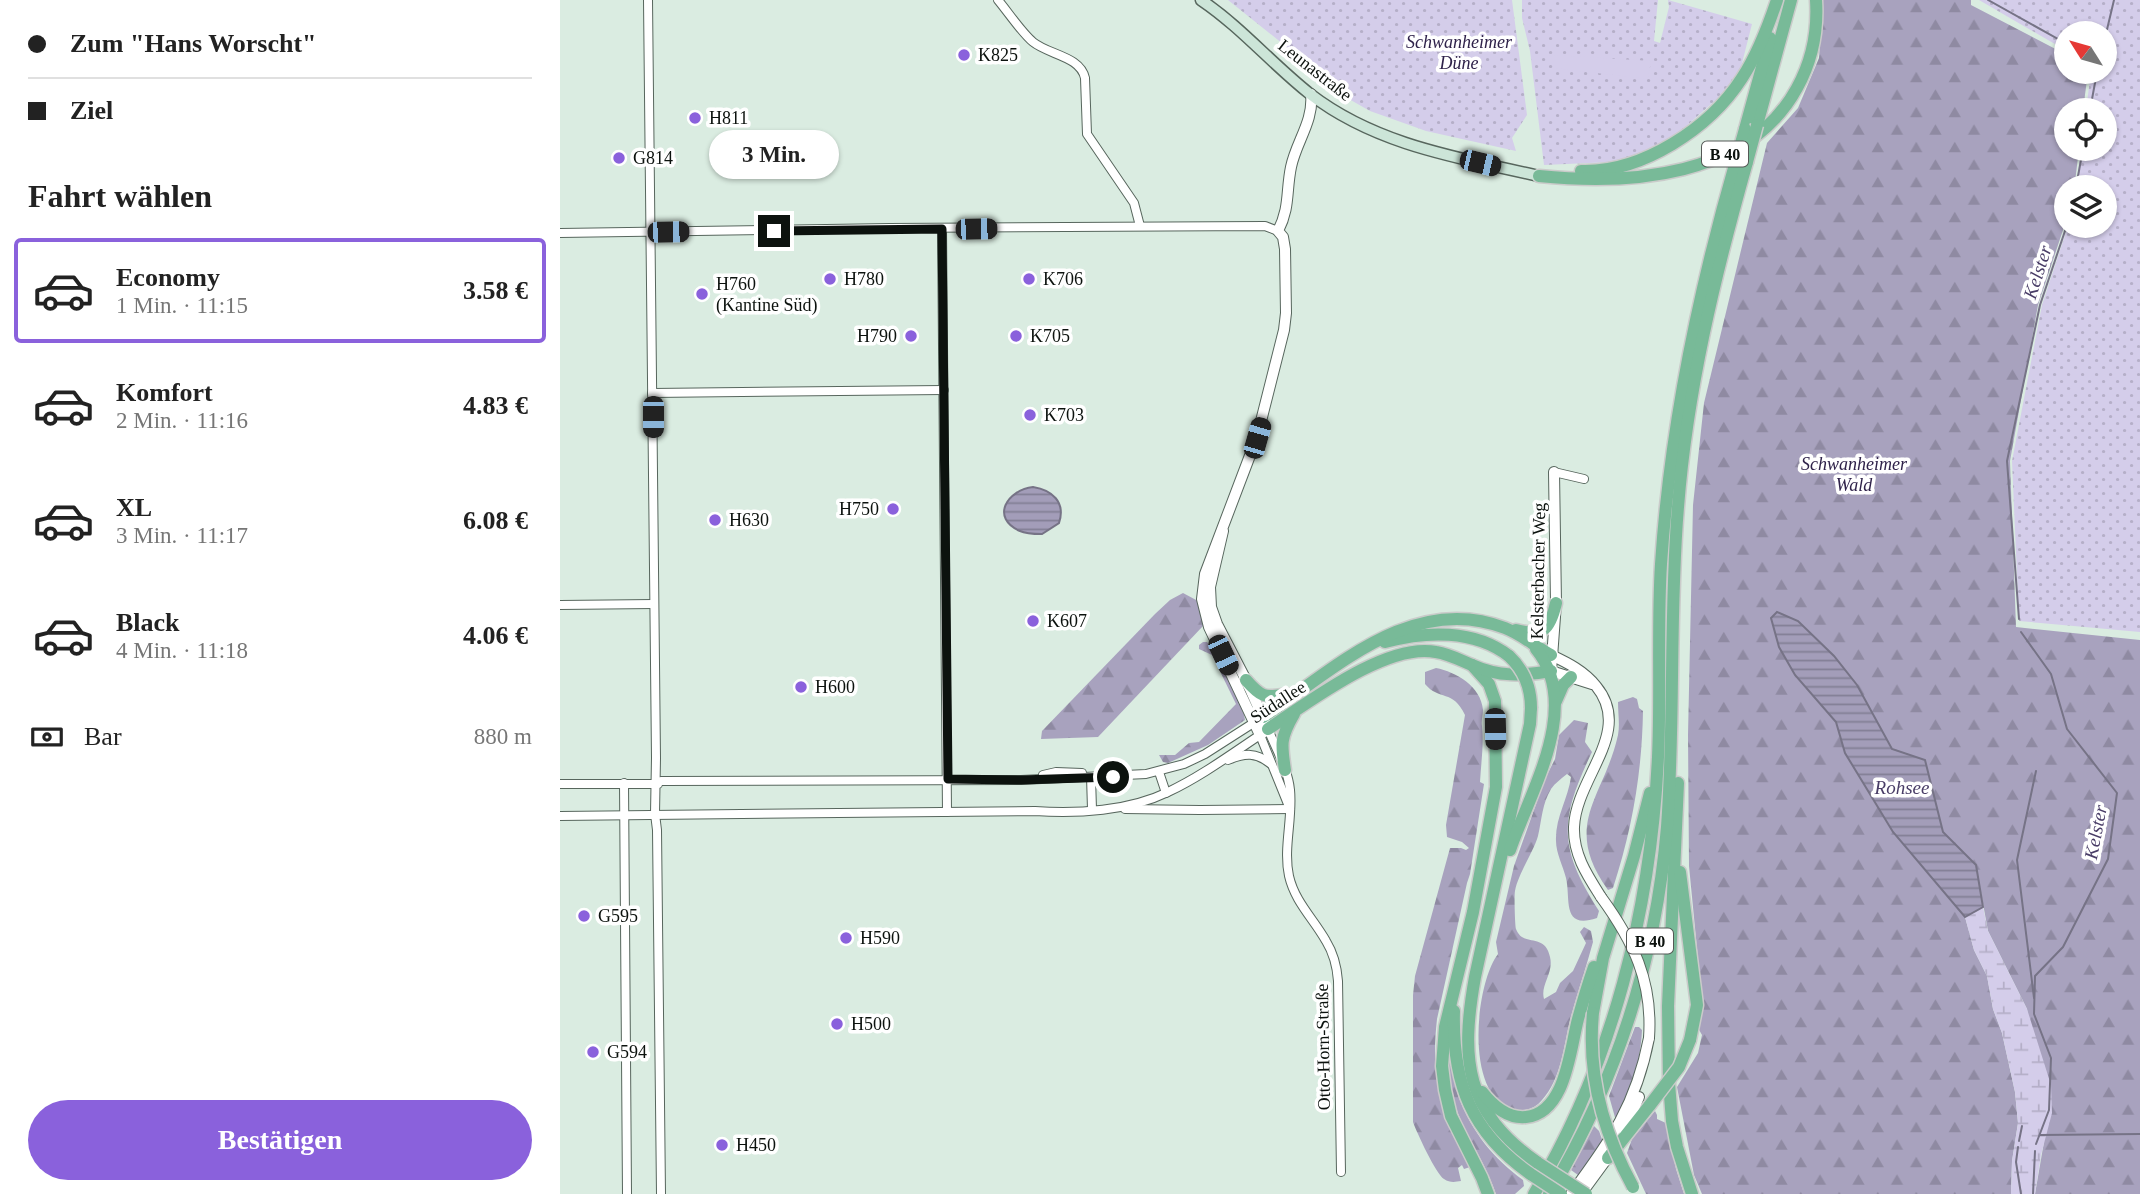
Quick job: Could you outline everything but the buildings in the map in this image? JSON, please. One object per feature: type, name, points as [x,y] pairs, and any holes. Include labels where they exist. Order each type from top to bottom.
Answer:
[{"type":"highway","name":"B 40","points":[[1751,127],[1778,0]]},
{"type":"highway","name":"B 40","points":[[1538,173],[1592,172],[1611,168],[1647,157],[1681,139],[1710,116],[1743,78],[1756,55],[1778,0]]},
{"type":"highway","name":"B 40","points":[[1534,1194],[1589,1082],[1624,979],[1635,936],[1648,869],[1655,809],[1661,564],[1672,456],[1694,324],[1791,0]]},
{"type":"highway","name":"B 40","points":[[1538,173],[1599,180],[1649,176],[1705,162],[1750,140],[1776,118],[1801,80],[1815,35],[1816,0]]},
{"type":"highway","name":"B 40","points":[[1549,1194],[1576,1147],[1605,1084],[1626,1030],[1651,939],[1660,890],[1667,825],[1674,556],[1686,433],[1741,162]]},
{"type":"highway","points":[[1361,650],[1403,629],[1440,618],[1460,618],[1528,634],[1539,632],[1550,621],[1556,603]]},
{"type":"highway","points":[[1504,627],[1551,655]]},
{"type":"highway","points":[[1361,650],[1410,637],[1447,634],[1487,643],[1509,656],[1526,677],[1531,709],[1530,724],[1469,1009],[1467,1047],[1475,1083],[1486,1111],[1496,1126],[1516,1147],[1584,1194]]},
{"type":"highway","points":[[1534,647],[1551,671],[1554,708]]},
{"type":"highway","points":[[1515,675],[1532,668],[1537,660],[1534,647]]},
{"type":"highway","name":"Südallee","points":[[1261,726],[1294,695],[1361,650]]},
{"type":"highway","name":"Südallee","points":[[1261,726],[1295,712],[1362,670],[1395,655],[1429,651],[1453,656],[1501,675],[1551,671]]},
{"type":"highway","points":[[1472,665],[1489,684],[1495,701],[1496,787],[1473,912],[1443,1040],[1442,1066],[1454,1123],[1488,1194]]},
{"type":"highway","name":"B 40","points":[[1671,669],[1678,783],[1668,1006],[1669,1083],[1675,1134],[1692,1194]]},
{"type":"highway","points":[[1492,903],[1514,836],[1549,750],[1554,708],[1560,689],[1571,677]]},
{"type":"highway","points":[[1246,680],[1261,694],[1269,697],[1294,695]]},
{"type":"highway","points":[[1279,768],[1282,739],[1295,712]]},
{"type":"highway","points":[[1635,1191],[1612,1143],[1601,1108],[1594,1068],[1593,1013],[1606,946],[1632,865],[1658,755]]},
{"type":"highway","points":[[1608,1158],[1679,1067],[1690,1040],[1697,1005],[1680,869],[1678,783]]},
{"type":"highway","points":[[1475,1083],[1496,1107],[1510,1115],[1522,1118],[1548,1108],[1561,1087],[1595,963],[1606,946]]},
{"type":"highway","points":[[1454,993],[1458,1073],[1479,1124],[1496,1146],[1561,1194]]},
{"type":"main road","name":"Leunastraße","points":[[1202,0],[1311,94],[1331,108],[1383,135],[1447,155],[1538,173]]},
{"type":"street","points":[[648,0],[656,758],[654,814],[657,830],[661,1194]]},
{"type":"street","points":[[998,0],[1033,42],[1076,64],[1083,71],[1087,134],[1134,203],[1140,226]]},
{"type":"street","points":[[1278,231],[1287,209],[1293,159],[1309,121],[1311,94]]},
{"type":"street","points":[[1309,121],[1319,112],[1331,108]]},
{"type":"street","points":[[560,233],[1140,226],[1265,226],[1278,231],[1283,237],[1285,249],[1286,321],[1257,438],[1203,581],[1203,607],[1209,627],[1261,726]]},
{"type":"street","points":[[942,229],[947,812]]},
{"type":"street","points":[[652,393],[944,390]]},
{"type":"street","points":[[1554,472],[1584,479]]},
{"type":"street","name":"Kelsterbacher Weg","points":[[1551,671],[1556,603],[1554,472]]},
{"type":"street","points":[[1223,531],[1210,587],[1211,607],[1222,636],[1246,680],[1261,726]]},
{"type":"street","points":[[560,605],[654,604]]},
{"type":"street","points":[[1551,655],[1580,671],[1595,685],[1608,704],[1610,725],[1607,738],[1580,797],[1574,829],[1579,858],[1622,928],[1641,966],[1648,994],[1650,1023],[1646,1071],[1634,1111],[1584,1194]]},
{"type":"street","points":[[1551,671],[1595,685]]},
{"type":"street","name":"Südallee","points":[[560,784],[1034,779],[1137,775],[1159,772],[1205,754],[1261,726]]},
{"type":"street","name":"Südallee","points":[[1109,808],[1133,804],[1166,793],[1213,766],[1261,726]]},
{"type":"street","name":"Otto-Horn-Straße","points":[[1261,726],[1290,792],[1287,852],[1289,876],[1300,904],[1326,939],[1336,964],[1341,1172]]},
{"type":"street","points":[[1205,754],[1213,766],[1250,753],[1279,768]]},
{"type":"street","points":[[1159,772],[1166,793]]},
{"type":"street","points":[[1091,777],[1093,809]]},
{"type":"street","points":[[624,783],[627,1194]]},
{"type":"street","name":"Südallee","points":[[560,816],[1290,808]]},
{"type":"street","points":[[657,830],[660,822],[669,815]]},
{"type":"street","points":[[1571,1194],[1622,1119],[1638,1083],[1649,1038]]},
{"type":"green space","name":"Schwanheimer Düne","points":[[1228,0],[1512,0],[1527,115],[1512,138],[1516,151],[1426,131],[1370,111],[1326,86],[1283,44]]},
{"type":"green space","points":[[1522,0],[1658,0],[1654,41],[1660,43],[1669,7],[1668,0],[1752,24],[1740,71],[1718,98],[1683,129],[1649,152],[1612,162],[1544,165],[1530,51],[1522,18]]},
{"type":"green space","name":"Schwanheimer Wald","points":[[1823,0],[1971,0],[1971,5],[2054,48],[2054,84],[2086,84],[2085,98],[2054,98],[2054,161],[2078,161],[2076,175],[2054,175],[2054,238],[2060,238],[2038,305],[2010,461],[2016,627],[2140,640],[2140,1194],[2035,1194],[2044,1142],[2027,1009],[1988,931],[1976,865],[1943,832],[1925,761],[1892,749],[1850,678],[1817,642],[1822,705],[1836,722],[1845,753],[1893,832],[1965,917],[1974,950],[1987,976],[2015,1092],[2018,1123],[2012,1161],[2011,1194],[1702,1194],[1694,1175],[1677,1087],[1698,1053],[1702,1035],[1698,1028],[1702,1000],[1689,866],[1688,735],[1693,505],[1704,403],[1767,143],[1798,108],[1819,58]]},
{"type":"green space","points":[[1979,0],[2140,0],[2140,632],[2019,621],[2012,461],[2042,305],[2064,238],[2117,238],[2117,175],[2078,175],[2079,161],[2117,161],[2117,98],[2088,98],[2089,84],[2118,84],[2118,21],[2054,21],[2054,43]]},
{"type":"green space","points":[[1553,55],[1651,61],[1648,79],[1553,68]]},
{"type":"green space","points":[[1183,593],[1198,601],[1203,626],[1098,737],[1041,739],[1042,731],[1155,614],[1170,600]]},
{"type":"green space","points":[[1203,642],[1207,642],[1212,649],[1236,690],[1245,720],[1208,745],[1168,763],[1163,762],[1159,755],[1175,755],[1189,743],[1199,742],[1236,704],[1212,655],[1199,649]]},
{"type":"green space","points":[[1436,668],[1452,673],[1473,687],[1483,710],[1480,782],[1484,784],[1470,874],[1437,1019],[1435,1041],[1440,1096],[1452,1130],[1470,1167],[1464,1169],[1462,1165],[1458,1168],[1461,1181],[1455,1182],[1444,1179],[1436,1170],[1413,1122],[1415,976],[1450,848],[1469,848],[1462,842],[1447,837],[1446,825],[1465,715],[1451,698],[1435,692],[1425,684],[1425,672]]},
{"type":"green space","points":[[1633,697],[1643,711],[1638,779],[1620,866],[1613,888],[1608,890],[1594,867],[1588,847],[1587,829],[1590,811],[1618,735],[1618,702]]},
{"type":"green space","points":[[1574,720],[1588,723],[1585,742],[1592,752],[1581,775],[1569,815],[1570,850],[1585,888],[1599,911],[1597,918],[1586,921],[1578,920],[1570,910],[1566,878],[1556,841],[1557,824],[1571,777],[1567,774],[1554,785],[1548,795],[1538,836],[1519,878],[1515,894],[1516,929],[1519,935],[1544,945],[1550,957],[1544,999],[1556,992],[1560,983],[1573,971],[1586,943],[1580,932],[1584,927],[1591,931],[1593,942],[1554,1083],[1536,1106],[1517,1110],[1497,1100],[1487,1084],[1478,1038],[1480,1013],[1490,969],[1498,954],[1496,942],[1514,866],[1545,779],[1555,759],[1559,735]]},
{"type":"green space","points":[[1983,907],[1988,931],[2027,1009],[2051,1085],[2052,1113],[2041,1155],[2035,1194],[2011,1194],[2012,1161],[2018,1123],[2015,1092],[1987,976],[1974,950],[1965,917]]},
{"type":"green space","points":[[1635,1027],[1642,1030],[1637,1067],[1616,1121],[1609,1096]]},
{"type":"green space","points":[[1449,1061],[1459,1098],[1477,1133],[1493,1154],[1523,1180],[1524,1186],[1515,1194],[1496,1194],[1458,1114],[1453,1098]]},
{"type":"green space","points":[[1655,1111],[1657,1119],[1666,1123],[1684,1194],[1646,1194],[1627,1153],[1632,1139]]},
{"type":"green space","points":[[1594,1126],[1603,1142],[1578,1175],[1571,1170]]},
{"type":"water","points":[[1033,487],[1051,494],[1061,509],[1059,523],[1042,534],[1020,531],[1011,526],[1004,512],[1016,493]]},
{"type":"water","name":"Rohsee","points":[[1777,612],[1798,621],[1834,656],[1857,685],[1892,749],[1925,760],[1943,832],[1976,865],[1983,907],[1965,917],[1893,832],[1845,753],[1836,722],[1795,675],[1779,647],[1771,618]]},
{"type":"waterway","points":[[1988,0],[2054,37]]},
{"type":"waterway","name":"Kelster","points":[[2109,21],[2114,0]]},
{"type":"waterway","name":"Kelster","points":[[2092,98],[2095,84]]},
{"type":"waterway","name":"Kelster","points":[[2078,175],[2081,161]]},
{"type":"waterway","name":"Kelster","points":[[2019,619],[2007,461],[2040,305],[2063,238]]},
{"type":"waterway","name":"Kelster","points":[[2021,632],[2051,674],[2067,729],[2117,793],[2108,859],[2063,947],[2035,976],[2034,1014],[2051,1058],[2049,1110],[2036,1144]]},
{"type":"waterway","name":"Kelster","points":[[2034,998],[2017,860],[2036,771]]},
{"type":"waterway","name":"Kelster","points":[[2019,1141],[2022,1126]]},
{"type":"waterway","points":[[2040,1135],[2140,1134]]},
{"type":"waterway","name":"Kelster","points":[[2018,1147],[2016,1162],[2021,1194]]},
{"type":"waterway","name":"Kelster","points":[[2033,1194],[2035,1151]]},
{"type":"place","name":"K825","points":[[964,55]]},
{"type":"place","name":"H811","points":[[695,118]]},
{"type":"place","name":"G814","points":[[619,158]]},
{"type":"place","name":"H780","points":[[830,279]]},
{"type":"place","name":"K706","points":[[1029,279]]},
{"type":"place","name":"H760 (Kantine Süd)","points":[[702,294]]},
{"type":"place","name":"H790","points":[[911,336]]},
{"type":"place","name":"K705","points":[[1016,336]]},
{"type":"place","name":"K703","points":[[1030,415]]},
{"type":"place","name":"H750","points":[[893,509]]},
{"type":"place","name":"H630","points":[[715,520]]},
{"type":"place","name":"K607","points":[[1033,621]]},
{"type":"place","name":"H600","points":[[801,687]]},
{"type":"place","name":"G595","points":[[584,916]]},
{"type":"place","name":"H590","points":[[846,938]]},
{"type":"place","name":"H500","points":[[837,1024]]},
{"type":"place","name":"G594","points":[[593,1052]]},
{"type":"place","name":"H450","points":[[722,1145]]},
{"type":"route","points":[[774,231],[942,229],[948,779],[1113,777]]}]
